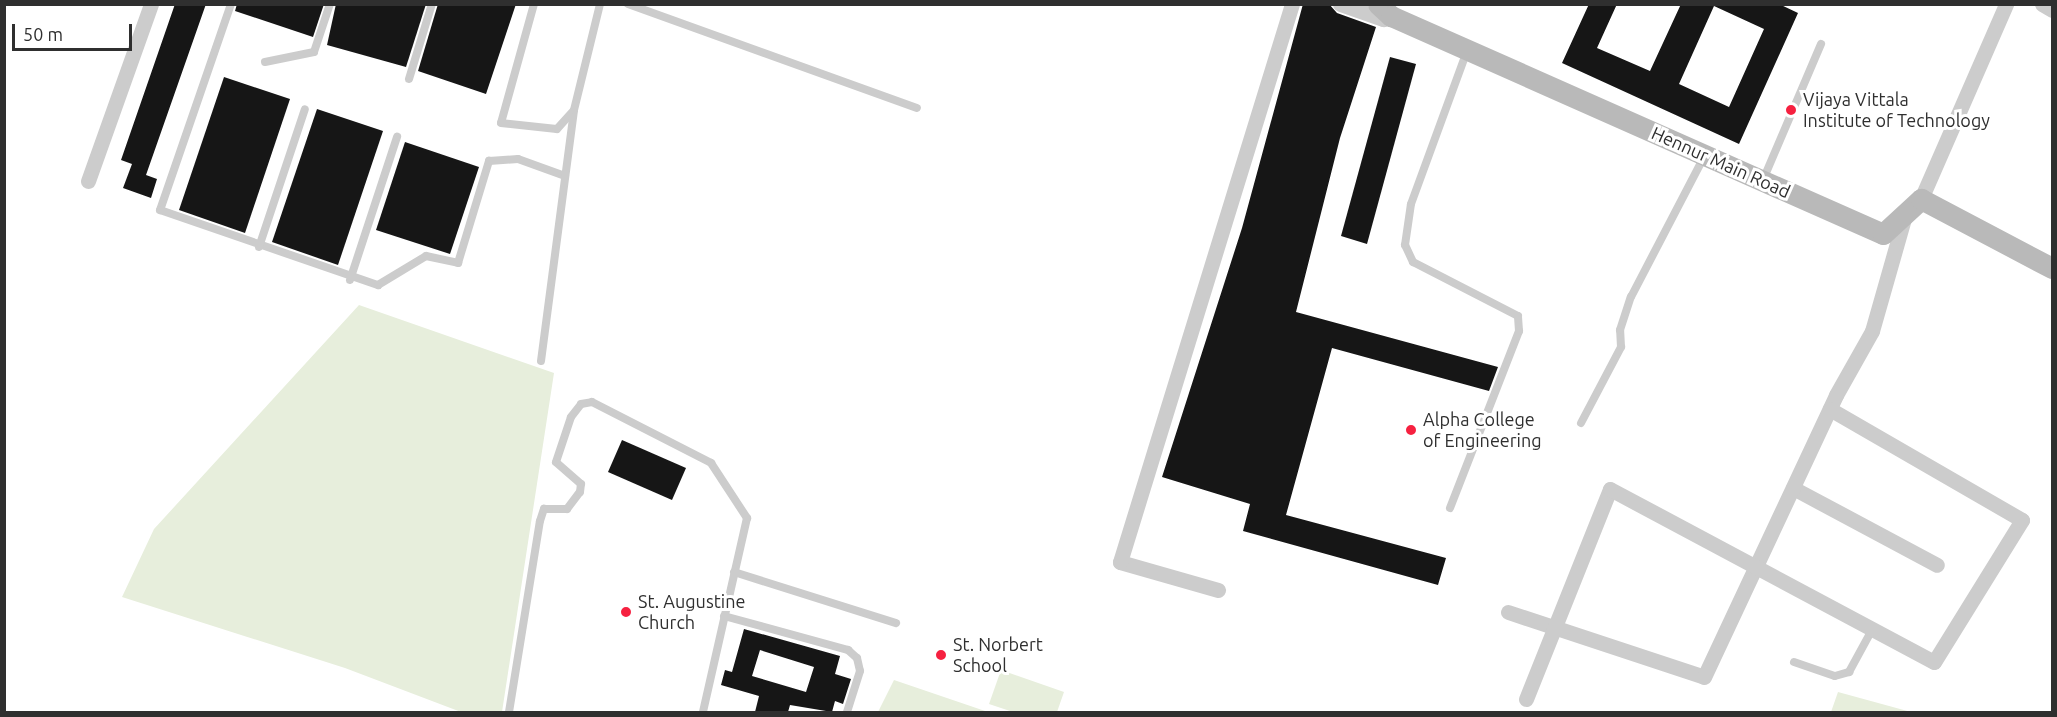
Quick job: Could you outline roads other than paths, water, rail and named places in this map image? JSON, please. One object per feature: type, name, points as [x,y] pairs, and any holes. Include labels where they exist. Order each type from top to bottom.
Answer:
[{"type":"main road","name":"Hennur Main Road","points":[[1384,10],[1467,50],[1882,234],[1914,205]]},
{"type":"main road","points":[[1914,205],[2052,268]]},
{"type":"street","points":[[88,181],[151,4]]},
{"type":"street","points":[[1218,590],[1120,561],[1292,4]]},
{"type":"street","points":[[1340,4],[1383,19],[1384,10]]},
{"type":"street","points":[[1508,612],[1704,676],[1830,409],[1872,331],[1914,205],[2006,4]]},
{"type":"street","points":[[2042,4],[2052,10]]},
{"type":"street","points":[[1526,699],[1610,489],[1757,565],[1934,662],[2022,520],[1830,409]]},
{"type":"street","points":[[1793,488],[1937,565]]},
{"type":"lane","points":[[231,4],[160,210],[350,280],[378,285],[426,256],[458,263],[489,161],[518,159],[565,176]]},
{"type":"lane","points":[[265,62],[314,52],[330,4]]},
{"type":"lane","points":[[409,79],[432,4]]},
{"type":"lane","points":[[534,4],[501,123],[557,129],[574,110]]},
{"type":"lane","points":[[541,361],[574,110],[600,4]]},
{"type":"lane","points":[[628,4],[917,108]]},
{"type":"lane","points":[[1763,180],[1821,44]]},
{"type":"lane","points":[[1450,508],[1519,331],[1518,316],[1413,262],[1405,244],[1411,204],[1467,50]]},
{"type":"lane","points":[[260,247],[305,109]]},
{"type":"lane","points":[[350,280],[397,137]]},
{"type":"lane","points":[[1581,423],[1621,347],[1620,330],[1631,297],[1705,155]]},
{"type":"lane","points":[[509,712],[544,509],[567,509],[580,492],[581,484],[556,462],[581,404],[592,402],[657,432],[721,472],[747,518],[703,712]]},
{"type":"lane","points":[[734,572],[896,623]]},
{"type":"lane","points":[[724,616],[848,650],[857,658],[860,671],[847,712]]},
{"type":"lane","points":[[1794,662],[1834,676],[1849,672],[1874,628]]},
{"type":"place","name":"Vijaya Vittala Institute of Technology","points":[[1791,110]]},
{"type":"place","name":"Alpha College of Engineering","points":[[1411,430]]},
{"type":"place","name":"St. Augustine Church","points":[[626,612]]},
{"type":"place","name":"St. Norbert School","points":[[941,655]]}]
